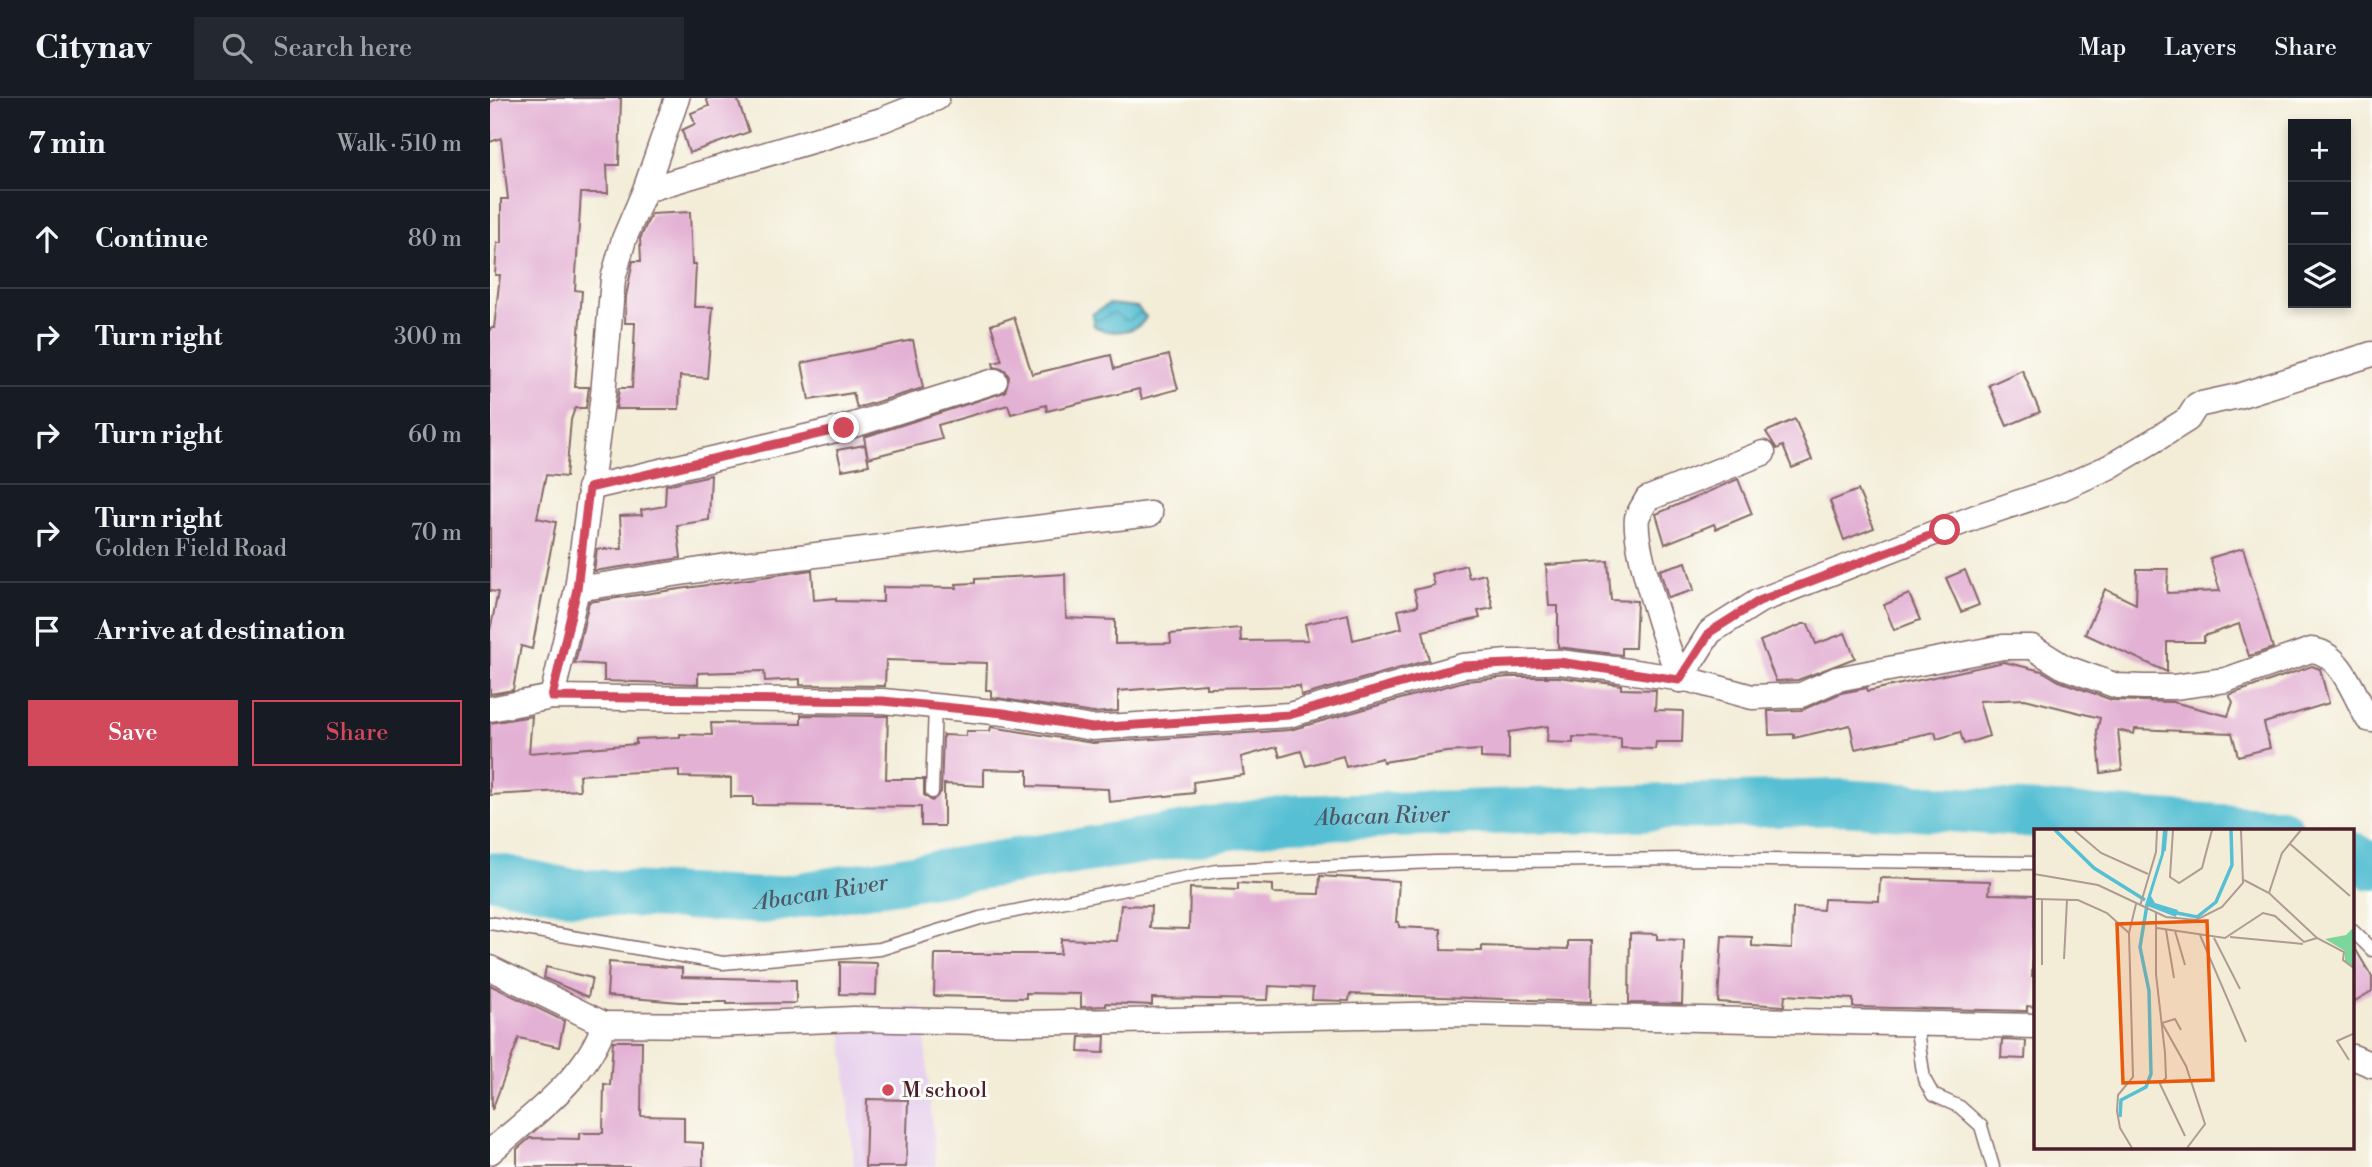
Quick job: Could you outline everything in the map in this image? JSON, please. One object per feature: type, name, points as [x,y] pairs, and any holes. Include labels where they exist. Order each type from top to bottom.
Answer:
[{"type":"street","points":[[552,697],[577,589],[603,395],[613,279],[624,239],[645,190],[677,98]]},
{"type":"street","points":[[645,190],[882,120],[937,98]]},
{"type":"street","points":[[1679,680],[1710,632],[1759,601],[1978,516],[2062,488],[2109,467],[2188,419],[2197,405],[2238,396],[2372,354]]},
{"type":"street","points":[[589,488],[844,428],[995,381]]},
{"type":"street","points":[[1679,680],[1661,632],[1637,518],[1647,499],[1763,453]]},
{"type":"street","points":[[577,589],[726,566],[1150,514]]},
{"type":"street","points":[[490,709],[552,697],[883,701],[1004,713],[1092,728],[1289,715],[1462,666],[1559,662],[1679,680],[1752,697],[1801,695],[1837,679],[1955,654],[2003,647],[2032,647],[2064,667],[2117,686],[2174,687],[2226,680],[2311,650],[2323,651],[2334,658],[2368,719],[2372,720]]},
{"type":"street","points":[[490,968],[604,1024],[716,1025],[854,1019],[1024,1023],[1461,1014],[2034,1026]]},
{"type":"street","points":[[490,1152],[577,1072],[600,1040],[604,1024]]},
{"type":"street","points":[[2354,1057],[2372,1065]]},
{"type":"lane","points":[[932,792],[935,705]]},
{"type":"lane","points":[[490,923],[723,963],[880,950],[980,918],[1217,871],[1435,862],[1687,859],[2034,863]]},
{"type":"lane","points":[[2354,932],[2372,950]]},
{"type":"lane","points":[[1916,1024],[1924,1079],[1933,1095],[1960,1107],[1981,1126],[1993,1167]]},
{"type":"shaded area","name":"M school","points":[[922,1006],[936,1167],[854,1167],[841,1014]]},
{"type":"water","points":[[1109,304],[1137,307],[1146,317],[1142,323],[1130,330],[1115,332],[1094,326],[1092,314]]},
{"type":"building","points":[[501,98],[621,98],[619,165],[607,165],[608,193],[581,193],[575,290],[582,291],[575,387],[589,387],[586,408],[575,408],[571,420],[566,477],[546,475],[537,518],[556,522],[532,649],[521,646],[513,690],[490,694],[490,631],[498,592],[490,591],[490,328],[494,328],[500,275],[495,275],[497,243],[501,243],[501,199],[508,199],[501,138],[490,142],[490,102]]},
{"type":"building","points":[[706,98],[737,98],[749,132],[689,153],[682,130],[695,124],[691,113],[709,106]]},
{"type":"building","points":[[690,212],[692,264],[696,264],[694,307],[713,307],[707,378],[680,376],[679,409],[616,409],[619,388],[632,388],[635,323],[625,323],[626,296],[633,261],[641,261],[640,239],[651,214]]},
{"type":"building","points":[[1014,317],[1032,374],[1111,355],[1114,369],[1169,355],[1178,389],[1142,399],[1139,389],[1047,411],[1046,405],[1011,414],[1008,405],[938,425],[942,439],[868,458],[864,437],[1005,392],[1009,377],[1005,370],[994,367],[993,363],[1002,361],[991,325]]},
{"type":"building","points":[[913,340],[923,388],[857,408],[853,393],[809,400],[802,363]]},
{"type":"building","points":[[2022,370],[2040,412],[2007,426],[1989,385]]},
{"type":"building","points":[[1795,419],[1812,460],[1792,468],[1783,446],[1777,449],[1766,432]]},
{"type":"building","points":[[865,445],[869,465],[842,470],[837,450]]},
{"type":"building","points":[[711,475],[709,520],[677,525],[681,558],[594,571],[597,549],[622,549],[620,516],[642,515],[641,510],[665,506],[666,485]]},
{"type":"building","points":[[1738,479],[1752,514],[1716,529],[1714,524],[1665,544],[1656,514]]},
{"type":"building","points":[[1858,490],[1874,528],[1844,540],[1830,501]]},
{"type":"building","points":[[2243,548],[2273,648],[2249,656],[2239,624],[2204,636],[2204,642],[2167,642],[2167,672],[2085,634],[2105,589],[2136,604],[2137,569],[2168,569],[2167,593],[2220,591],[2210,558]]},
{"type":"building","points":[[1608,561],[1611,600],[1637,601],[1635,648],[1622,648],[1622,655],[1558,647],[1558,606],[1549,606],[1546,565]]},
{"type":"building","points":[[1686,562],[1694,590],[1668,598],[1660,570]]},
{"type":"building","points":[[1466,565],[1469,578],[1485,574],[1493,608],[1478,611],[1480,618],[1423,631],[1429,660],[1301,696],[1300,686],[1206,688],[1206,684],[1118,691],[1118,711],[1093,713],[991,697],[991,690],[986,690],[987,663],[886,660],[885,686],[800,685],[800,679],[765,681],[764,671],[698,673],[698,684],[604,681],[604,665],[575,663],[589,602],[812,570],[814,600],[836,598],[836,601],[883,602],[883,587],[957,588],[956,584],[975,583],[975,579],[1065,574],[1066,618],[1115,620],[1115,644],[1171,643],[1170,634],[1240,628],[1241,641],[1308,640],[1305,624],[1348,614],[1353,640],[1402,628],[1398,610],[1418,606],[1414,590],[1434,585],[1431,574]]},
{"type":"building","points":[[1965,570],[1979,605],[1961,612],[1946,578]]},
{"type":"building","points":[[1909,594],[1920,620],[1894,630],[1884,605]]},
{"type":"building","points":[[1808,624],[1816,644],[1845,633],[1855,658],[1798,680],[1776,681],[1760,641]]},
{"type":"building","points":[[2004,662],[2042,671],[2059,681],[2112,700],[2173,702],[2228,716],[2233,702],[2229,695],[2312,666],[2320,669],[2329,703],[2264,723],[2270,748],[2238,756],[2232,733],[2135,729],[2134,734],[2118,730],[2122,770],[2101,773],[2097,731],[2100,718],[2025,699],[1979,701],[1989,736],[1964,744],[1960,732],[1937,739],[1935,732],[1855,749],[1850,725],[1794,738],[1794,734],[1769,735],[1768,711],[1802,710],[1841,693],[1867,688],[1868,691]]},
{"type":"building","points":[[1509,677],[1558,677],[1621,685],[1621,689],[1656,690],[1655,710],[1683,711],[1682,742],[1656,742],[1655,749],[1621,748],[1621,738],[1573,737],[1573,743],[1547,742],[1548,726],[1509,732],[1509,759],[1481,758],[1481,750],[1446,752],[1383,762],[1382,758],[1346,767],[1343,756],[1306,766],[1301,751],[1280,757],[1277,747],[1241,757],[1244,775],[1193,782],[1194,793],[1109,802],[1108,789],[1028,786],[1028,770],[984,769],[984,786],[944,784],[944,826],[921,826],[921,807],[753,805],[753,797],[731,797],[731,778],[679,777],[679,770],[579,775],[580,790],[490,795],[490,723],[532,716],[529,753],[636,744],[636,739],[680,737],[680,734],[712,735],[711,723],[801,724],[801,715],[888,716],[886,779],[924,779],[924,795],[932,801],[941,792],[943,735],[966,736],[966,731],[990,731],[991,727],[1093,743],[1290,730],[1465,681]]},
{"type":"building","points":[[1320,876],[1399,881],[1396,922],[1399,922],[1399,927],[1441,929],[1441,950],[1482,951],[1482,946],[1568,949],[1568,941],[1592,941],[1591,1002],[1350,994],[1349,1001],[1312,1000],[1313,988],[1269,986],[1268,1000],[1152,998],[1152,1005],[1106,1003],[1106,1006],[1081,1007],[1081,994],[1026,993],[1026,998],[934,996],[935,954],[1060,954],[1061,939],[1117,941],[1121,905],[1151,906],[1150,928],[1189,929],[1190,888],[1238,890],[1238,883],[1273,885],[1273,893],[1319,894]]},
{"type":"building","points":[[1880,878],[1990,881],[1989,894],[2034,895],[2034,1007],[2027,1006],[2027,1011],[1853,1007],[1853,999],[1785,995],[1784,1006],[1718,1002],[1722,936],[1752,937],[1752,946],[1792,948],[1793,908],[1823,910],[1824,899],[1879,901]]},
{"type":"building","points":[[1630,933],[1657,934],[1657,939],[1684,940],[1682,1004],[1629,1003]]},
{"type":"building","points":[[2354,947],[2372,977],[2372,991],[2354,1001]]},
{"type":"building","points":[[609,962],[682,968],[682,977],[796,980],[796,1003],[727,1004],[607,996]]},
{"type":"building","points":[[840,962],[877,963],[876,995],[840,994]]},
{"type":"building","points":[[546,967],[592,978],[588,997],[544,978]]},
{"type":"building","points":[[490,985],[564,1021],[559,1047],[519,1038],[492,1110]]},
{"type":"building","points":[[1105,1036],[1104,1053],[1079,1052],[1080,1037]]},
{"type":"building","points":[[2002,1040],[2026,1041],[2025,1059],[2001,1058]]},
{"type":"building","points":[[613,1041],[642,1041],[641,1116],[684,1117],[684,1142],[703,1143],[703,1167],[517,1167],[517,1149],[530,1138],[579,1139],[579,1133],[603,1133],[604,1084],[610,1085]]},
{"type":"building","points":[[867,1099],[908,1100],[906,1167],[865,1167]]},
{"type":"waterway","name":"Abacan River","points":[[490,875],[569,891],[763,901],[1287,818],[1841,802],[2251,829]]},
{"type":"waterway","name":"Abacan River","points":[[2354,856],[2372,867]]},
{"type":"place","name":"M school","points":[[888,1090]]},
{"type":"route","points":[[844,428],[589,488],[577,589],[552,697],[883,701],[1004,713],[1092,728],[1289,715],[1334,700],[1462,666],[1508,662],[1559,662],[1679,680],[1710,632],[1759,601],[1945,530]]}]
